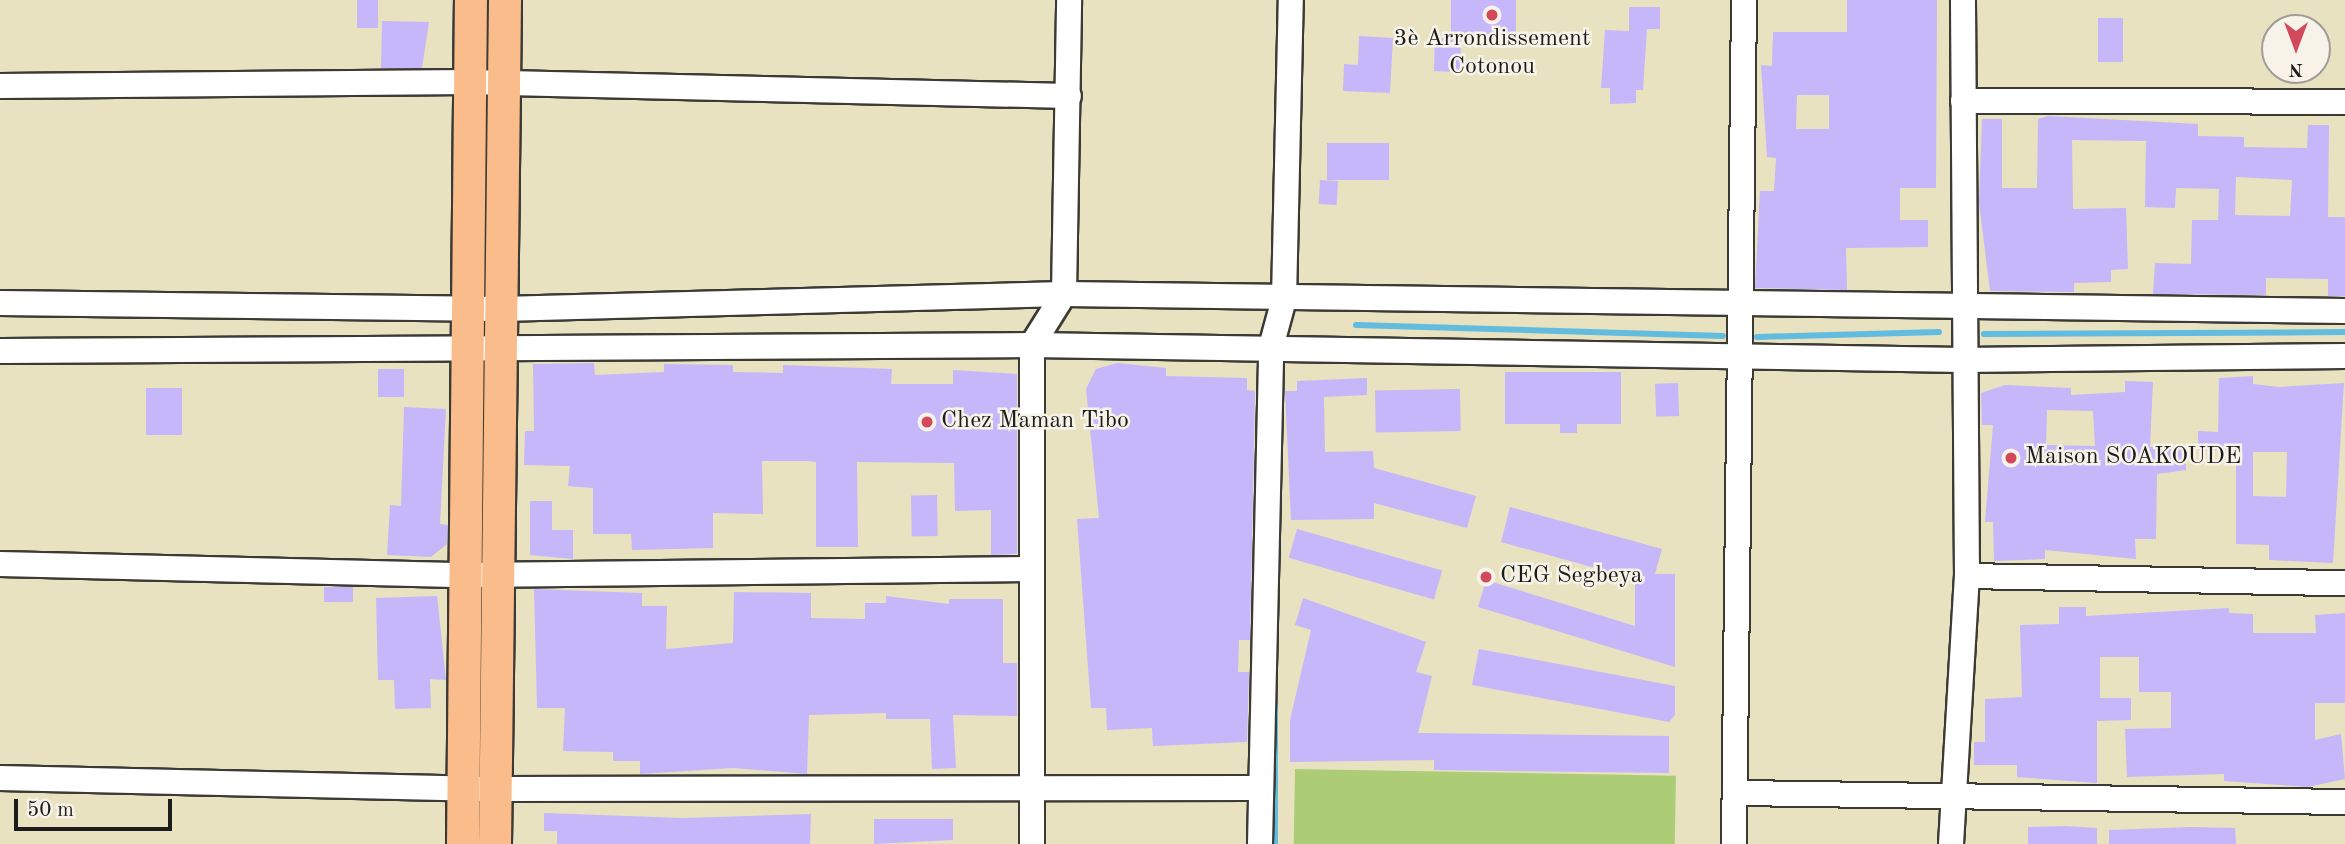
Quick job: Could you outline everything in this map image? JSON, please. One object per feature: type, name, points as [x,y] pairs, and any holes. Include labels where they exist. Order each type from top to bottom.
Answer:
[{"type":"main road","points":[[471,0],[465,352],[496,789],[495,844]]},
{"type":"main road","points":[[463,844],[480,573],[501,309],[505,0]]},
{"type":"street","points":[[1032,844],[1032,345],[1064,294],[1069,0]]},
{"type":"street","points":[[1260,844],[1270,347],[1284,299],[1291,0]]},
{"type":"street","points":[[1734,844],[1738,793],[1744,0]]},
{"type":"street","points":[[1951,844],[1957,800],[1967,576],[1963,360],[1963,0]]},
{"type":"street","points":[[0,86],[469,82],[1069,96]]},
{"type":"street","points":[[1963,101],[2345,102]]},
{"type":"street","points":[[0,303],[466,306],[501,309],[1064,294],[2345,311]]},
{"type":"street","points":[[0,351],[498,352],[1032,345],[1963,360],[2345,356]]},
{"type":"street","points":[[0,564],[480,573],[1032,569]]},
{"type":"street","points":[[1967,576],[2345,583]]},
{"type":"street","points":[[0,778],[466,789],[1032,785],[1260,788]]},
{"type":"street","points":[[1738,793],[1957,800],[2345,802]]},
{"type":"green space","points":[[1295,769],[1676,776],[1675,844],[1294,844]]},
{"type":"building","points":[[357,0],[378,0],[378,28],[357,28]]},
{"type":"building","points":[[1451,0],[1516,0],[1516,36],[1451,36]]},
{"type":"building","points":[[1847,0],[1937,0],[1936,188],[1900,188],[1900,220],[1928,220],[1928,247],[1846,248],[1847,290],[1755,288],[1760,191],[1774,191],[1776,158],[1767,157],[1761,65],[1772,66],[1773,32],[1847,32]],"holes":[[[1797,95],[1829,95],[1829,129],[1796,129]]]},
{"type":"building","points":[[1629,7],[1660,7],[1660,29],[1647,29],[1643,90],[1636,90],[1636,103],[1610,104],[1610,88],[1601,88],[1605,30],[1629,31]]},
{"type":"building","points":[[2098,18],[2123,18],[2123,62],[2098,62]]},
{"type":"building","points":[[382,21],[429,22],[422,68],[381,68]]},
{"type":"building","points":[[1359,36],[1393,38],[1390,93],[1343,91],[1344,64],[1358,65]]},
{"type":"building","points":[[1435,38],[1461,39],[1460,72],[1434,71]]},
{"type":"building","points":[[2048,116],[2198,124],[2198,136],[2244,137],[2244,147],[2307,148],[2308,125],[2329,125],[2328,217],[2345,217],[2345,296],[2328,296],[2328,279],[2266,278],[2266,295],[2153,294],[2155,263],[2191,264],[2192,220],[2218,220],[2219,189],[2176,188],[2175,208],[2145,207],[2146,141],[2072,140],[2073,209],[2126,208],[2128,269],[2111,270],[2111,282],[2074,283],[2074,292],[1990,291],[1979,203],[1982,119],[2002,119],[2002,188],[2037,188],[2038,119]],"holes":[[[2236,177],[2292,180],[2290,216],[2235,215]]]},
{"type":"building","points":[[1327,143],[1389,143],[1389,180],[1327,180]]},
{"type":"building","points":[[1320,180],[1338,181],[1337,205],[1319,204]]},
{"type":"building","points":[[594,363],[595,375],[664,372],[664,364],[733,365],[733,372],[783,373],[783,365],[892,369],[891,384],[953,384],[953,370],[1017,374],[1017,554],[991,555],[991,510],[955,511],[954,463],[857,462],[858,547],[816,547],[816,462],[809,461],[762,461],[763,514],[713,513],[713,548],[632,550],[631,534],[593,534],[593,488],[568,486],[570,466],[524,465],[525,431],[534,431],[533,364]]},
{"type":"building","points":[[1117,363],[1166,368],[1166,376],[1247,378],[1247,390],[1255,391],[1250,640],[1239,640],[1238,672],[1249,672],[1247,742],[1153,746],[1152,728],[1107,730],[1106,708],[1091,708],[1077,519],[1099,518],[1086,389],[1096,369]]},
{"type":"building","points":[[378,369],[404,369],[404,397],[378,397]]},
{"type":"building","points":[[1505,372],[1621,372],[1621,424],[1577,424],[1577,433],[1560,433],[1560,424],[1505,424]]},
{"type":"building","points":[[2253,376],[2253,384],[2279,387],[2344,383],[2333,563],[2269,560],[2269,545],[2236,544],[2236,450],[2198,450],[2198,431],[2218,432],[2219,378]],"holes":[[[2253,452],[2287,452],[2286,497],[2253,496]]]},
{"type":"building","points":[[1367,378],[1367,395],[1324,397],[1325,452],[1373,451],[1374,468],[1476,496],[1467,528],[1374,503],[1374,519],[1291,520],[1285,391],[1297,391],[1297,381]]},
{"type":"building","points":[[2125,381],[2153,382],[2150,447],[2186,447],[2186,470],[2157,474],[2156,539],[2135,539],[2136,559],[2045,550],[2045,559],[1994,561],[1993,522],[1985,522],[1993,425],[1982,425],[1981,393],[2005,385],[2071,388],[2071,395],[2125,392]],"holes":[[[2047,410],[2093,411],[2095,446],[2046,445]]]},
{"type":"building","points":[[1678,383],[1679,416],[1656,417],[1655,384]]},
{"type":"building","points":[[146,388],[182,388],[182,435],[146,435]]},
{"type":"building","points":[[1460,389],[1461,431],[1376,432],[1375,390]]},
{"type":"building","points":[[404,407],[446,409],[440,524],[448,525],[447,544],[431,557],[387,555],[390,505],[401,506]]},
{"type":"building","points":[[911,495],[937,495],[938,536],[912,536]]},
{"type":"building","points":[[530,501],[552,501],[552,530],[573,530],[573,559],[530,555]]},
{"type":"building","points":[[1510,507],[1662,549],[1655,574],[1675,574],[1675,667],[1478,607],[1486,580],[1635,626],[1635,579],[1501,542]]},
{"type":"building","points":[[1297,529],[1442,571],[1434,599],[1289,558]]},
{"type":"building","points":[[324,587],[353,587],[353,602],[324,602]]},
{"type":"building","points":[[534,589],[642,593],[642,606],[667,606],[666,649],[733,643],[734,592],[811,593],[811,618],[865,619],[865,603],[886,603],[886,596],[949,604],[949,599],[1003,599],[1003,663],[1017,663],[1017,716],[953,715],[956,768],[932,769],[930,719],[886,719],[886,713],[809,715],[807,774],[733,768],[640,774],[640,761],[613,761],[613,752],[563,751],[565,708],[537,708]]},
{"type":"building","points":[[437,596],[446,680],[430,679],[431,708],[395,709],[394,680],[378,680],[376,598]]},
{"type":"building","points":[[1303,598],[1426,642],[1416,672],[1432,676],[1418,733],[1669,736],[1669,773],[1434,770],[1434,760],[1290,762],[1290,720],[1311,630],[1295,625]]},
{"type":"building","points":[[2059,607],[2086,607],[2086,616],[2229,608],[2229,613],[2253,614],[2253,633],[2316,633],[2315,615],[2345,613],[2345,703],[2315,703],[2315,740],[2341,734],[2345,779],[2308,787],[2224,781],[2224,774],[2127,777],[2125,729],[2171,728],[2171,692],[2139,692],[2139,657],[2100,657],[2100,698],[2131,698],[2131,720],[2097,721],[2097,783],[2017,777],[2017,765],[1974,765],[1974,742],[1985,742],[1985,699],[2022,697],[2020,625],[2059,624]]},
{"type":"building","points":[[1479,649],[1675,686],[1675,715],[1669,722],[1472,685]]},
{"type":"building","points":[[544,813],[683,818],[811,814],[810,844],[557,844],[557,831],[544,831]]},
{"type":"building","points":[[874,819],[953,819],[953,840],[874,844]]},
{"type":"building","points":[[2028,827],[2097,828],[2097,844],[2028,844]]},
{"type":"building","points":[[2235,828],[2236,844],[2109,844],[2109,830]]},
{"type":"waterway","points":[[1356,325],[1723,336]]},
{"type":"waterway","points":[[1757,337],[1939,332]]},
{"type":"waterway","points":[[1984,334],[2345,332]]},
{"type":"waterway","points":[[1275,698],[1275,844]]},
{"type":"place","name":"3è Arrondissement Cotonou","points":[[1492,15]]},
{"type":"place","name":"Chez Maman Tibo","points":[[927,422]]},
{"type":"place","name":"Maison SOAKOUDE","points":[[2011,458]]},
{"type":"place","name":"CEG Segbeya","points":[[1486,577]]}]
